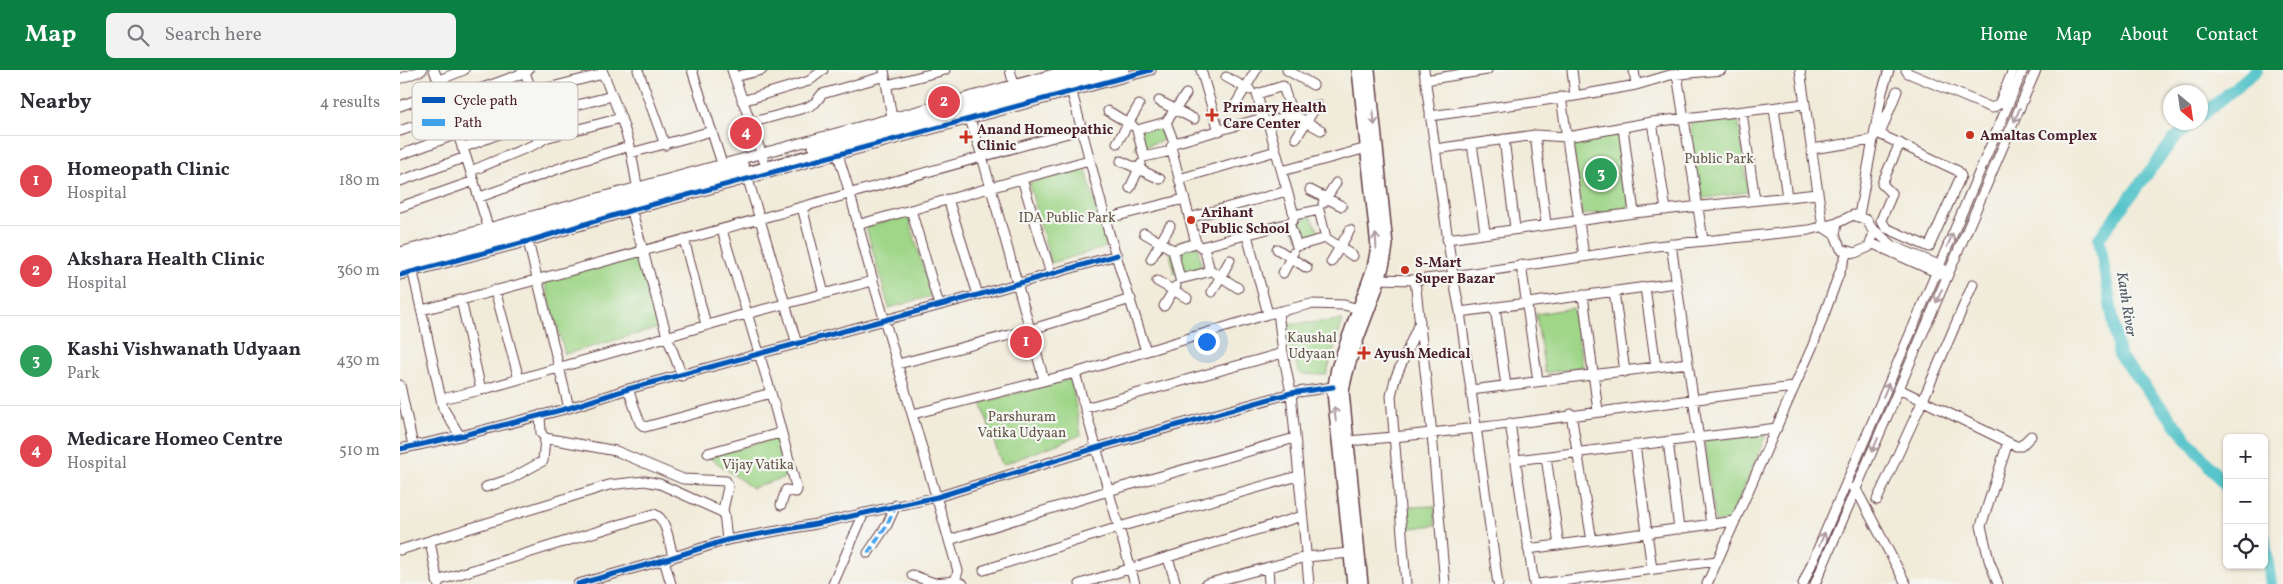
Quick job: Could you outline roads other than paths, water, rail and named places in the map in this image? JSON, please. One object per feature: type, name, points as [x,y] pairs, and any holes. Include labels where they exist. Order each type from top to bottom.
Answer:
[{"type":"main road","points":[[747,173],[763,157],[894,125],[1014,88],[1074,72],[1094,70]]},
{"type":"main road","points":[[400,259],[489,231],[638,190],[724,172],[747,173],[837,152],[894,125],[969,116],[1071,88],[1122,70]]},
{"type":"main road","points":[[1353,584],[1333,387],[1337,368],[1374,268],[1377,247],[1358,70]]},
{"type":"main road","points":[[1362,584],[1343,392],[1346,371],[1378,279],[1385,265],[1387,245],[1369,70]]},
{"type":"main road","points":[[408,268],[528,238],[631,208],[724,172]]},
{"type":"street","points":[[402,78],[422,70]]},
{"type":"street","points":[[434,70],[439,80],[464,70]]},
{"type":"street","points":[[499,82],[516,76],[525,70],[529,82]]},
{"type":"street","points":[[638,70],[665,145]]},
{"type":"street","points":[[692,70],[724,172],[763,157],[733,74],[762,70]]},
{"type":"street","points":[[742,101],[809,81],[823,70]]},
{"type":"street","points":[[750,123],[808,107],[815,104],[822,94],[885,77],[945,70]]},
{"type":"street","points":[[1010,70],[1014,88]]},
{"type":"street","points":[[1146,351],[1106,219],[1071,88],[1151,70]]},
{"type":"street","points":[[1200,70],[1218,131]]},
{"type":"street","points":[[1234,107],[1256,70]]},
{"type":"street","points":[[1424,70],[1498,584]]},
{"type":"street","points":[[1424,80],[1462,72],[1487,70]]},
{"type":"street","points":[[1572,70],[1574,96]]},
{"type":"street","points":[[1634,70],[1636,85]]},
{"type":"street","points":[[1430,116],[1574,96],[1636,85],[1672,73],[1721,70]]},
{"type":"street","points":[[1800,70],[1817,194],[1824,227],[1835,235]]},
{"type":"street","points":[[1859,215],[1876,135],[1882,92],[1889,70]]},
{"type":"street","points":[[1906,70],[1908,73],[1992,108],[1999,104],[2013,70]]},
{"type":"street","points":[[1803,584],[2023,70]]},
{"type":"street","points":[[1815,584],[2036,70]]},
{"type":"street","points":[[1257,94],[1283,86],[1291,71],[1313,85]]},
{"type":"street","points":[[568,82],[603,72],[621,118],[638,190]]},
{"type":"street","points":[[1672,73],[1685,118],[1703,240]]},
{"type":"street","points":[[885,77],[894,125]]},
{"type":"street","points":[[1226,77],[1257,94],[1282,171],[1296,246],[1283,273]]},
{"type":"street","points":[[1283,86],[1292,114],[1321,130]]},
{"type":"street","points":[[1876,135],[1897,91]]},
{"type":"street","points":[[1137,129],[1166,122],[1186,94]]},
{"type":"street","points":[[578,105],[612,96]]},
{"type":"street","points":[[1562,97],[1577,220],[1584,256]]},
{"type":"street","points":[[1159,101],[1194,119]]},
{"type":"street","points":[[400,106],[412,102]]},
{"type":"street","points":[[1435,149],[1535,135],[1567,136],[1652,122],[1804,104]]},
{"type":"street","points":[[1117,143],[1139,105]]},
{"type":"street","points":[[1296,138],[1317,105]]},
{"type":"street","points":[[1774,109],[1787,197]]},
{"type":"street","points":[[1108,111],[1137,129],[1144,157],[1130,188]]},
{"type":"street","points":[[1742,112],[1755,200]]},
{"type":"street","points":[[1144,157],[1218,131],[1292,114]]},
{"type":"street","points":[[912,575],[934,582],[959,582],[958,571],[913,414],[872,282],[850,194],[837,152],[969,116],[982,156],[1044,380]]},
{"type":"street","points":[[578,129],[621,118]]},
{"type":"street","points":[[1166,122],[1189,218],[1209,269],[1238,288]]},
{"type":"street","points":[[1652,122],[1666,210]]},
{"type":"street","points":[[400,131],[412,127]]},
{"type":"street","points":[[1623,128],[1634,213]]},
{"type":"street","points":[[422,310],[761,220],[1083,129]]},
{"type":"street","points":[[480,197],[574,163],[630,150],[665,145],[712,131]]},
{"type":"street","points":[[1535,135],[1546,224]]},
{"type":"street","points":[[1811,149],[1876,135],[1900,143],[1958,171],[1961,176],[1929,247],[1886,228],[1881,220],[1892,194],[1882,184],[1900,143]]},
{"type":"street","points":[[1504,139],[1515,228]]},
{"type":"street","points":[[400,155],[441,140]]},
{"type":"street","points":[[400,252],[489,231],[480,197],[459,140]]},
{"type":"street","points":[[462,148],[482,140]]},
{"type":"street","points":[[470,171],[542,140]]},
{"type":"street","points":[[1472,144],[1485,232]]},
{"type":"street","points":[[1282,171],[1367,148]]},
{"type":"street","points":[[1179,179],[1276,151]]},
{"type":"street","points":[[400,181],[466,157]]},
{"type":"street","points":[[857,225],[1090,160]]},
{"type":"street","points":[[1121,161],[1160,179]]},
{"type":"street","points":[[682,376],[667,336],[631,208],[747,173],[797,344]]},
{"type":"street","points":[[1022,179],[1050,274]]},
{"type":"street","points":[[400,207],[474,181]]},
{"type":"street","points":[[1144,233],[1173,250],[1247,234],[1319,210],[1336,183]]},
{"type":"street","points":[[1310,190],[1342,206]]},
{"type":"street","points":[[1189,218],[1287,191]]},
{"type":"street","points":[[1447,239],[1485,232],[1634,213],[1817,194]]},
{"type":"street","points":[[948,199],[978,295]]},
{"type":"street","points":[[1106,219],[1184,199]]},
{"type":"street","points":[[802,207],[824,294]]},
{"type":"street","points":[[911,210],[940,305]]},
{"type":"street","points":[[1319,210],[1326,238],[1353,256]]},
{"type":"street","points":[[1378,279],[1415,280],[1453,276],[1671,244],[1824,227],[1837,223],[1846,216],[1859,215],[1867,220],[1873,229],[1893,246],[1948,275]]},
{"type":"street","points":[[1837,223],[1835,235],[1837,243],[1847,252],[1856,253],[1863,251],[1871,243],[1873,229]]},
{"type":"street","points":[[1151,259],[1170,226]]},
{"type":"street","points":[[722,230],[771,394],[780,433],[797,490],[796,492],[786,490],[781,505]]},
{"type":"street","points":[[1331,262],[1350,230]]},
{"type":"street","points":[[1247,234],[1268,314]]},
{"type":"street","points":[[528,238],[569,408]]},
{"type":"street","points":[[1296,246],[1326,238]]},
{"type":"street","points":[[684,239],[706,325]]},
{"type":"street","points":[[1871,243],[1938,269]]},
{"type":"street","points":[[1671,244],[1711,524]]},
{"type":"street","points":[[1164,306],[1180,279],[1173,250]]},
{"type":"street","points":[[1277,250],[1307,268]]},
{"type":"street","points":[[1707,584],[1813,346],[1847,252]]},
{"type":"street","points":[[400,448],[460,436],[569,408],[1117,255]]},
{"type":"street","points":[[1212,292],[1230,260]]},
{"type":"street","points":[[1521,265],[1538,381]]},
{"type":"street","points":[[400,275],[408,268],[422,310],[441,399],[448,419],[460,436]]},
{"type":"street","points":[[1180,279],[1205,273],[1209,269]]},
{"type":"street","points":[[1415,280],[1432,434],[1445,584]]},
{"type":"street","points":[[1157,281],[1187,298]]},
{"type":"street","points":[[441,399],[481,390],[746,314],[872,282]]},
{"type":"street","points":[[1460,312],[1676,283]]},
{"type":"street","points":[[1877,500],[1973,284]]},
{"type":"street","points":[[1645,287],[1656,368]]},
{"type":"street","points":[[495,290],[519,379]]},
{"type":"street","points":[[1614,291],[1625,372]]},
{"type":"street","points":[[1583,296],[1598,411]]},
{"type":"street","points":[[898,364],[1029,330],[1131,299]]},
{"type":"street","points":[[461,300],[481,390]]},
{"type":"street","points":[[913,414],[1076,373],[1268,314],[1311,304],[1344,305],[1359,309]]},
{"type":"street","points":[[1495,307],[1506,386]]},
{"type":"street","points":[[1278,312],[1283,353],[1291,393],[1309,584]]},
{"type":"street","points":[[1406,584],[1391,396],[1395,379],[1420,321]]},
{"type":"street","points":[[1085,408],[1283,353]]},
{"type":"street","points":[[1471,390],[1688,363]]},
{"type":"street","points":[[1076,373],[1135,584]]},
{"type":"street","points":[[400,385],[413,446]]},
{"type":"street","points":[[578,584],[727,540],[816,524],[937,497],[1096,448],[1291,393],[1333,387]]},
{"type":"street","points":[[1347,441],[1432,434],[1692,398],[1794,387]]},
{"type":"street","points":[[1899,389],[2016,446],[2021,446],[2031,436]]},
{"type":"street","points":[[628,390],[640,424],[645,427],[771,394]]},
{"type":"street","points":[[1571,414],[1592,541]]},
{"type":"street","points":[[540,415],[541,433],[545,438],[616,451],[683,479],[726,481],[728,487],[724,510]]},
{"type":"street","points":[[1510,423],[1534,584]]},
{"type":"street","points":[[1516,460],[1777,428]]},
{"type":"street","points":[[708,453],[780,433]]},
{"type":"street","points":[[486,487],[510,479],[543,461],[545,438]]},
{"type":"street","points":[[949,540],[1108,491],[1295,438]]},
{"type":"street","points":[[1668,441],[1680,529]]},
{"type":"street","points":[[1998,584],[1989,560],[1981,526],[2008,442]]},
{"type":"street","points":[[1635,445],[1652,569]]},
{"type":"street","points":[[1546,456],[1559,545]]},
{"type":"street","points":[[984,570],[1119,528],[1298,476]]},
{"type":"street","points":[[400,550],[609,485],[646,480],[660,484],[724,514],[727,540]]},
{"type":"street","points":[[1846,485],[1856,489],[1906,584]]},
{"type":"street","points":[[868,553],[888,525],[896,505]]},
{"type":"street","points":[[833,584],[864,512]]},
{"type":"street","points":[[430,541],[438,582],[654,514],[658,515],[662,521],[671,584]]},
{"type":"street","points":[[1080,584],[1302,516]]},
{"type":"street","points":[[1528,549],[1735,521]]},
{"type":"street","points":[[1206,584],[1306,557],[1350,553]]},
{"type":"street","points":[[1168,558],[1176,584]]},
{"type":"street","points":[[1538,584],[1717,561]]},
{"type":"street","points":[[1268,567],[1269,584]]},
{"type":"waterway","name":"Kanh River","points":[[2208,110],[2257,70]]},
{"type":"waterway","name":"Kanh River","points":[[2185,130],[2173,140],[2099,238],[2119,355],[2223,483]]},
{"type":"waterway","name":"Kanh River","points":[[2268,563],[2271,584]]},
{"type":"place","name":"Akshara Health Clinic","points":[[944,102]]},
{"type":"place","name":"Primary Health Care Center","points":[[1212,115]]},
{"type":"place","name":"Medicare Homeo Centre","points":[[746,133]]},
{"type":"place","name":"Amaltas Complex","points":[[1970,135]]},
{"type":"place","name":"Anand Homeopathic Clinic","points":[[966,137]]},
{"type":"place","name":"Kashi Vishwanath Udyaan","points":[[1601,174]]},
{"type":"place","name":"Arihant Public School","points":[[1191,220]]},
{"type":"place","name":"S-Mart Super Bazar","points":[[1405,270]]},
{"type":"place","name":"Homeopath Clinic","points":[[1026,342]]},
{"type":"place","name":"Ayush Medical","points":[[1364,353]]},
{"type":"park label","name":"Public Park","points":[[1719,158]]},
{"type":"park label","name":"IDA Public Park","points":[[1067,217]]},
{"type":"park label","name":"Kaushal Udyaan","points":[[1312,346]]},
{"type":"park label","name":"Parshuram Vatika Udyaan","points":[[1022,424]]},
{"type":"park label","name":"Vijay Vatika","points":[[758,464]]}]
